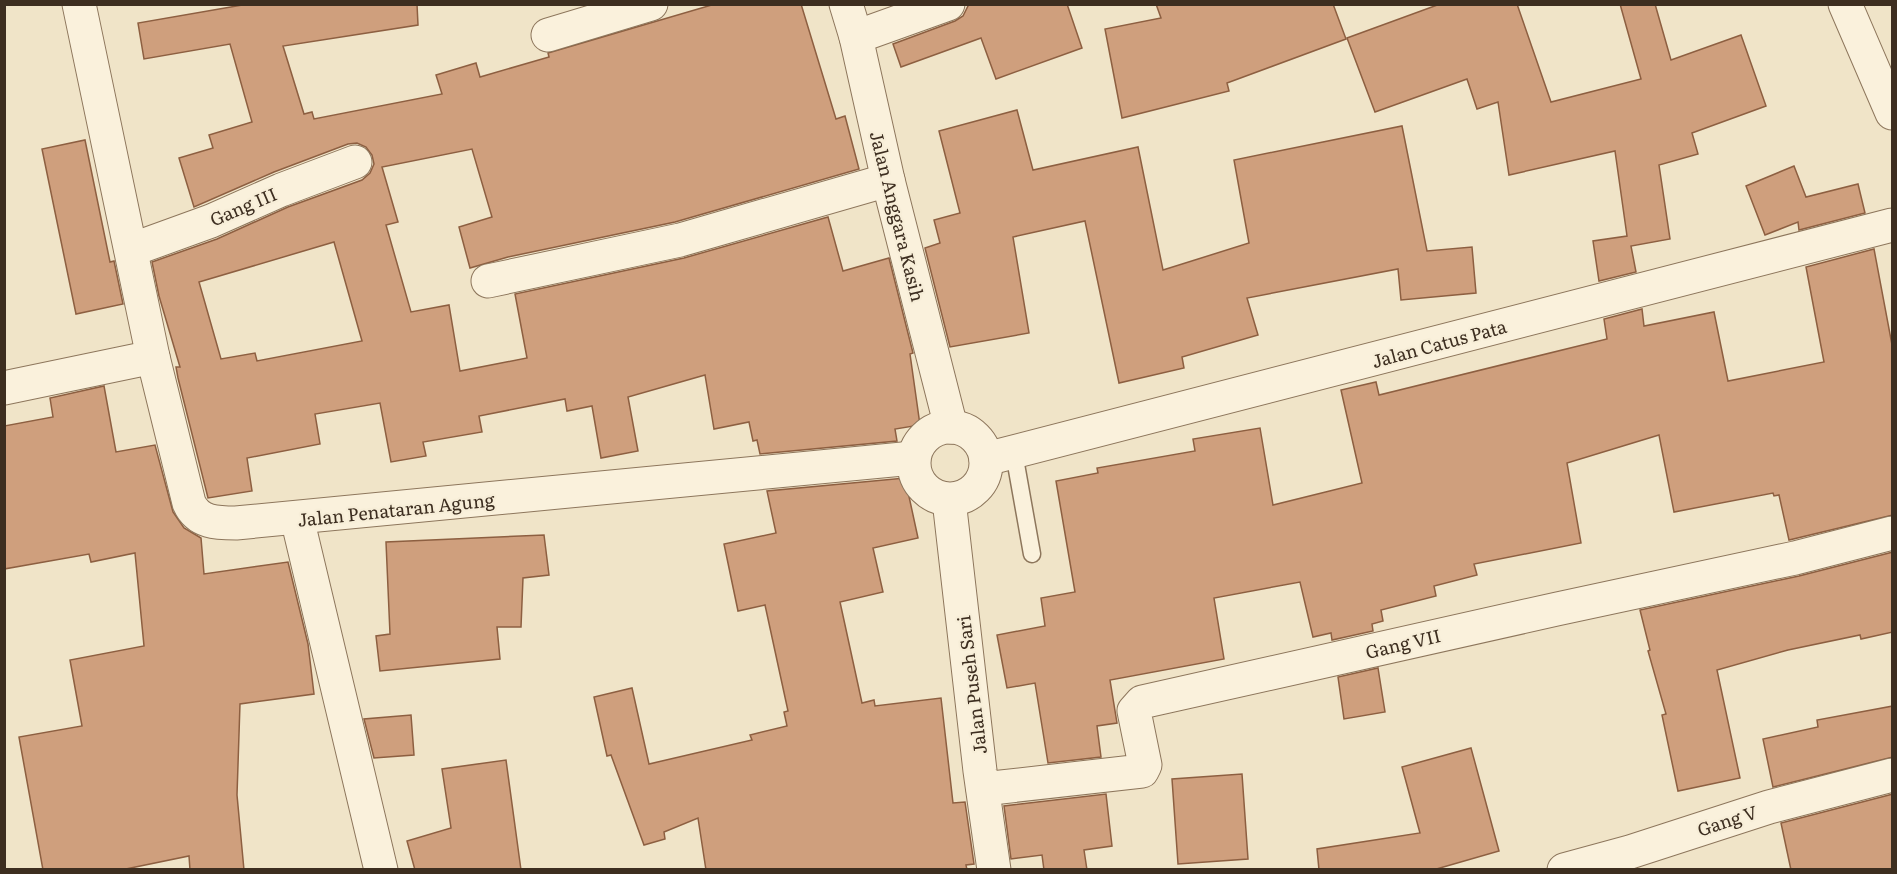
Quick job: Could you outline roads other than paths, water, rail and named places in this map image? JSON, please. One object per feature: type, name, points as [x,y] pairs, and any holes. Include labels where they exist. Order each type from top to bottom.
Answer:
[{"type":"street","name":"Jalan Penataran Agung","points":[[79,4],[153,357],[192,510],[198,516],[218,523],[236,523],[914,458]]},
{"type":"street","points":[[548,35],[651,4]]},
{"type":"street","name":"Jalan Anggara Kasih","points":[[846,4],[951,427]]},
{"type":"street","points":[[856,37],[948,4]]},
{"type":"street","points":[[1845,4],[1893,113]]},
{"type":"street","name":"Gang III","points":[[131,250],[211,221],[281,190],[355,162]]},
{"type":"street","points":[[488,281],[680,240],[888,180]]},
{"type":"street","name":"Jalan Catus Pata","points":[[1000,456],[1893,225]]},
{"type":"street","points":[[4,388],[153,357]]},
{"type":"street","points":[[951,427],[963,430],[974,437],[982,447],[1000,456],[984,474],[976,488],[964,497],[949,500],[930,494],[916,478],[914,458],[921,442],[934,430],[951,427]]},
{"type":"street","name":"Jalan Puseh Sari","points":[[949,500],[994,870]]},
{"type":"street","points":[[297,518],[381,870]]},
{"type":"street","name":"Gang VII","points":[[983,789],[1142,771],[1145,765],[1134,711],[1142,702],[1795,558],[1893,533]]},
{"type":"street","name":"Gang V","points":[[1564,870],[1630,852],[1769,807],[1893,775]]},
{"type":"lane","points":[[1000,456],[1032,554]]}]
